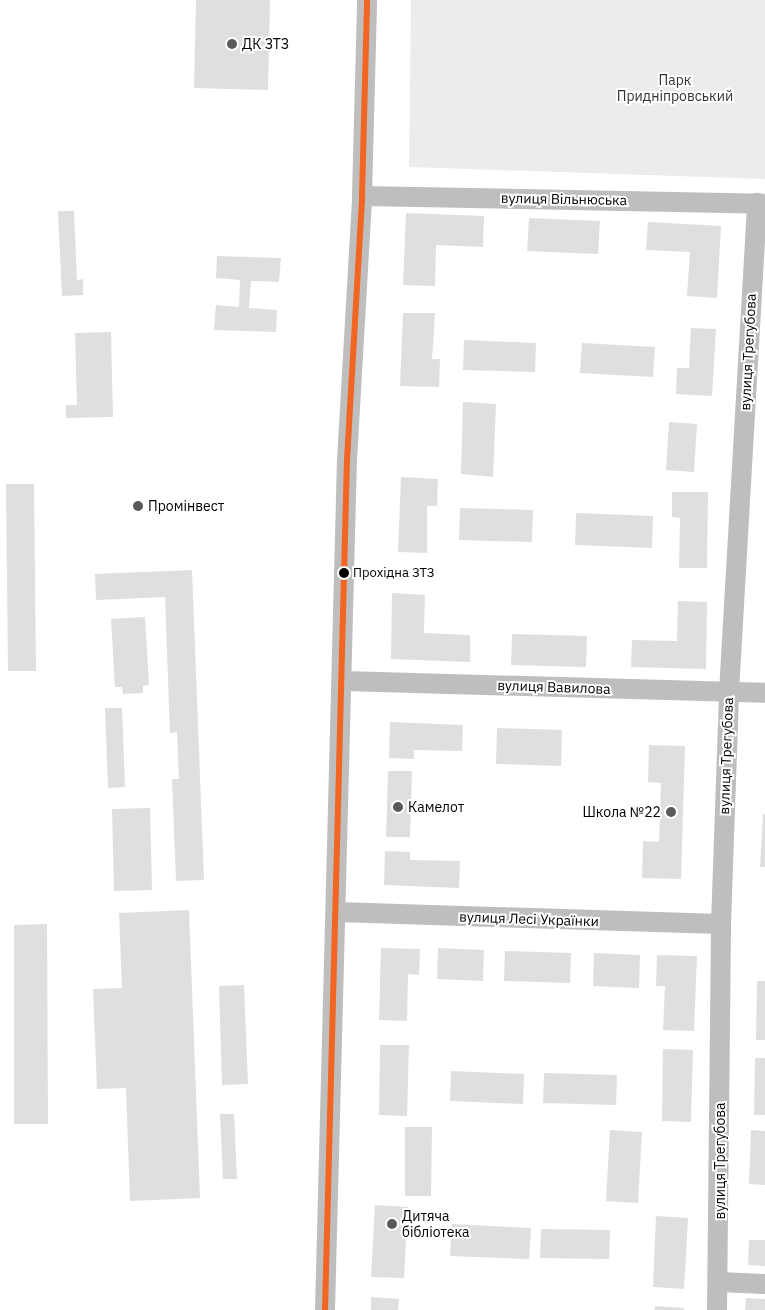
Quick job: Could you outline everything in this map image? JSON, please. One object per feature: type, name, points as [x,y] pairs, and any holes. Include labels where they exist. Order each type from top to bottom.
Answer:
[{"type":"street","points":[[325,1310],[344,681],[347,460],[362,196],[368,0]]},
{"type":"street","name":"вулиця Вільнюська","points":[[362,196],[761,204]]},
{"type":"street","name":"вулиця Трегубова","points":[[717,1310],[719,1282],[721,924],[729,692],[761,204]]},
{"type":"street","name":"вулиця Вавилова","points":[[344,681],[765,693]]},
{"type":"street","name":"вулиця Лесі Українки","points":[[337,912],[721,924]]},
{"type":"street","points":[[719,1282],[765,1284]]},
{"type":"green space","name":"Парк Придніпровський","points":[[411,0],[765,0],[765,179],[409,167]]},
{"type":"building","name":"ДК ЗТЗ","points":[[196,0],[270,0],[268,90],[194,88]]},
{"type":"building","points":[[58,211],[74,211],[77,280],[83,279],[83,295],[62,296]]},
{"type":"building","points":[[406,213],[484,216],[483,247],[436,245],[435,286],[403,285]]},
{"type":"building","points":[[529,218],[600,221],[598,254],[527,251]]},
{"type":"building","points":[[648,222],[721,226],[717,298],[687,296],[690,252],[646,250]]},
{"type":"building","points":[[217,256],[281,258],[279,282],[251,281],[249,308],[277,310],[276,332],[214,330],[216,305],[239,307],[240,280],[216,278]]},
{"type":"building","points":[[403,313],[435,313],[432,359],[440,359],[439,387],[400,386]]},
{"type":"building","points":[[691,328],[716,329],[712,396],[676,394],[677,368],[689,368]]},
{"type":"building","points":[[111,332],[113,417],[66,418],[66,405],[77,405],[75,333]]},
{"type":"building","points":[[464,340],[536,343],[535,372],[463,370]]},
{"type":"building","points":[[582,343],[655,347],[653,377],[580,373]]},
{"type":"building","points":[[463,402],[496,404],[493,477],[461,474]]},
{"type":"building","points":[[669,422],[697,424],[694,472],[666,470]]},
{"type":"building","points":[[401,477],[438,479],[437,506],[427,506],[427,553],[398,552]]},
{"type":"building","points":[[6,484],[34,484],[36,671],[8,671]]},
{"type":"building","points":[[672,492],[708,492],[707,568],[679,568],[680,518],[672,517]]},
{"type":"building","points":[[460,508],[533,510],[532,542],[459,540]]},
{"type":"building","points":[[576,513],[653,516],[652,548],[575,545]]},
{"type":"building","points":[[192,570],[204,880],[176,881],[172,779],[179,779],[177,732],[170,733],[165,597],[96,600],[95,574]]},
{"type":"building","points":[[392,593],[425,595],[424,633],[470,635],[470,662],[391,659]]},
{"type":"building","points":[[678,601],[707,602],[706,669],[631,667],[632,640],[677,641]]},
{"type":"building","points":[[145,617],[149,685],[143,686],[143,693],[123,694],[122,687],[115,687],[111,619]]},
{"type":"building","points":[[512,634],[587,636],[586,667],[511,665]]},
{"type":"building","points":[[105,708],[122,708],[125,787],[108,788]]},
{"type":"building","points":[[390,722],[463,725],[462,751],[414,750],[414,759],[389,758]]},
{"type":"building","points":[[497,728],[562,730],[561,766],[496,764]]},
{"type":"building","name":"Школа №22","points":[[649,745],[685,746],[681,879],[642,878],[643,841],[659,842],[661,783],[648,782]]},
{"type":"building","points":[[388,771],[412,771],[410,837],[386,837]]},
{"type":"building","points":[[150,808],[152,890],[114,891],[112,809]]},
{"type":"building","points":[[763,814],[765,814],[765,867],[760,867]]},
{"type":"building","points":[[385,851],[410,852],[410,860],[460,861],[459,888],[384,885]]},
{"type":"building","points":[[189,910],[200,1198],[130,1201],[126,1088],[97,1089],[93,989],[122,988],[119,913]]},
{"type":"building","points":[[47,924],[48,1124],[14,1124],[14,925]]},
{"type":"building","points":[[381,948],[420,949],[419,975],[408,974],[407,1021],[379,1020]]},
{"type":"building","points":[[438,948],[484,950],[483,981],[437,979]]},
{"type":"building","points":[[505,951],[571,953],[570,983],[504,981]]},
{"type":"building","points":[[594,953],[640,955],[639,988],[593,986]]},
{"type":"building","points":[[657,955],[697,956],[694,1031],[663,1030],[665,986],[656,986]]},
{"type":"building","points":[[757,981],[765,981],[765,1040],[756,1040]]},
{"type":"building","points":[[244,985],[248,1084],[222,1085],[219,986]]},
{"type":"building","points":[[380,1045],[409,1045],[407,1116],[379,1115]]},
{"type":"building","points":[[663,1049],[693,1050],[691,1122],[662,1121]]},
{"type":"building","points":[[755,1058],[765,1058],[765,1115],[754,1115]]},
{"type":"building","points":[[451,1071],[524,1074],[523,1104],[450,1101]]},
{"type":"building","points":[[544,1073],[617,1075],[616,1105],[543,1103]]},
{"type":"building","points":[[220,1114],[234,1114],[237,1179],[223,1179]]},
{"type":"building","points":[[405,1127],[432,1127],[431,1196],[405,1196]]},
{"type":"building","points":[[610,1130],[642,1132],[638,1203],[606,1201]]},
{"type":"building","points":[[751,1130],[765,1131],[765,1185],[749,1184]]},
{"type":"building","points":[[375,1205],[408,1207],[404,1278],[371,1277]]},
{"type":"building","points":[[656,1216],[688,1218],[684,1289],[653,1287]]},
{"type":"building","points":[[452,1224],[531,1228],[529,1259],[450,1256]]},
{"type":"building","points":[[541,1229],[610,1230],[609,1259],[540,1258]]},
{"type":"building","points":[[749,1240],[765,1240],[765,1266],[748,1265]]},
{"type":"building","points":[[371,1297],[399,1299],[398,1310],[371,1310]]},
{"type":"building","points":[[746,1298],[765,1299],[765,1310],[745,1310]]},
{"type":"building","points":[[655,1306],[684,1308],[684,1310],[655,1310]]},
{"type":"transit line","points":[[325,1310],[347,460],[362,196],[367,0]]},
{"type":"place","name":"ДК ЗТЗ","points":[[232,44]]},
{"type":"place","name":"Промінвест","points":[[138,506]]},
{"type":"place","name":"Прохідна ЗТЗ","points":[[344,573]]},
{"type":"place","name":"Камелот","points":[[398,807]]},
{"type":"place","name":"Школа №22","points":[[671,812]]},
{"type":"place","name":"Дитяча бібліотека","points":[[392,1224]]}]
